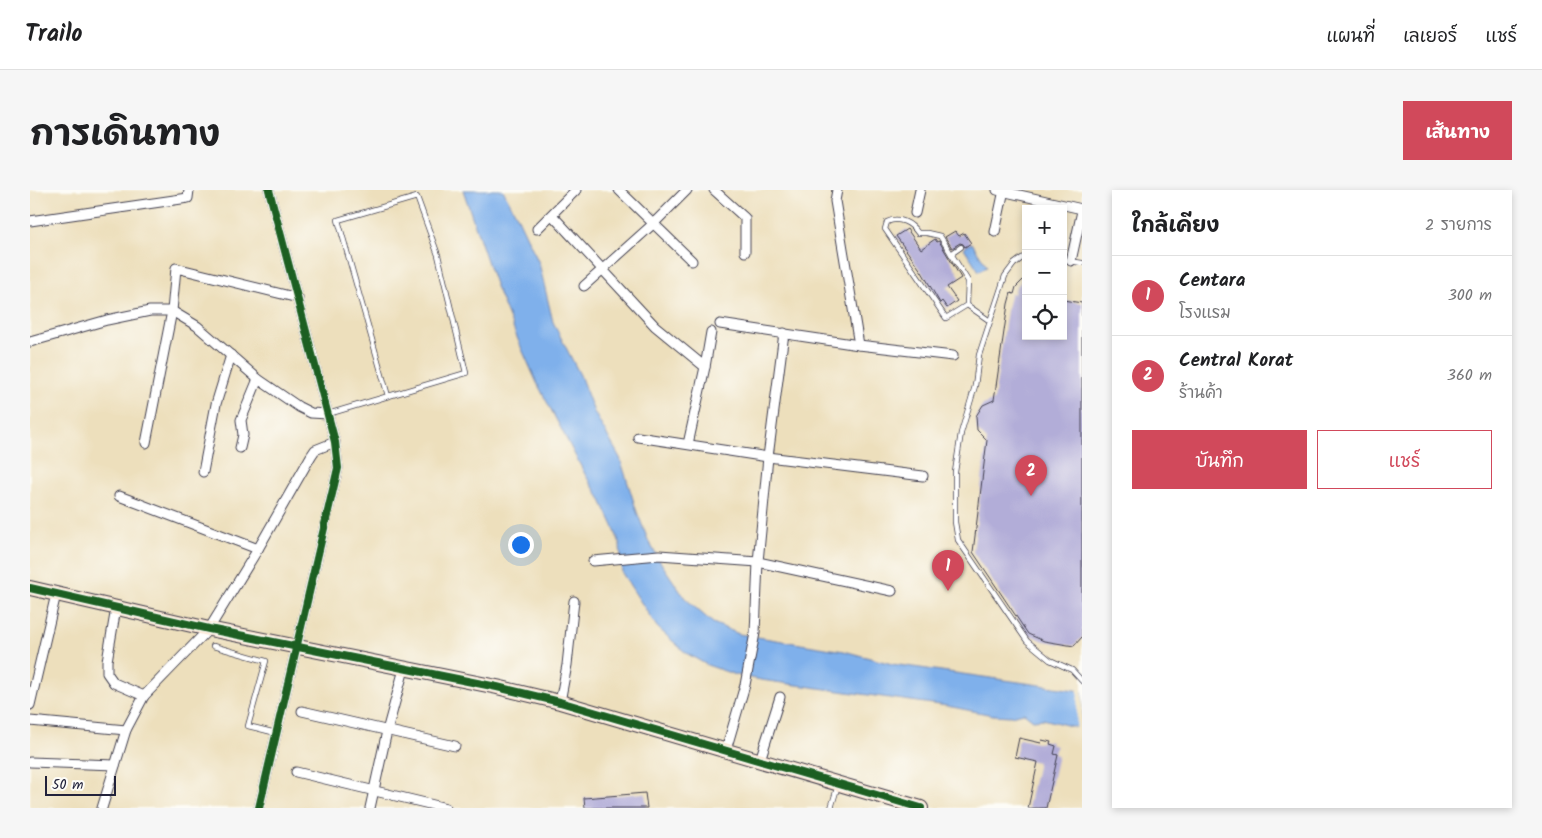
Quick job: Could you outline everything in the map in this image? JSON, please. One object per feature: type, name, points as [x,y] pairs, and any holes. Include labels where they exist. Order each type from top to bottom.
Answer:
[{"type":"street","points":[[30,221],[188,198],[189,190]]},
{"type":"street","points":[[259,808],[338,468],[335,442],[269,190]]},
{"type":"street","points":[[537,229],[576,190]]},
{"type":"street","points":[[619,190],[692,261]]},
{"type":"street","points":[[584,286],[653,224],[687,190]]},
{"type":"street","points":[[714,190],[745,218],[745,252]]},
{"type":"street","points":[[837,190],[835,201],[859,345]]},
{"type":"street","points":[[915,214],[920,190]]},
{"type":"street","points":[[995,232],[1001,190],[1082,210],[1067,260]]},
{"type":"street","points":[[552,215],[655,326],[705,368]]},
{"type":"street","points":[[146,443],[172,311],[176,268],[298,298]]},
{"type":"street","points":[[30,342],[106,320],[150,311],[172,311],[197,326],[258,379],[299,407],[311,414],[328,414]]},
{"type":"street","points":[[720,324],[859,345],[953,356]]},
{"type":"street","points":[[688,444],[711,332]]},
{"type":"street","points":[[726,750],[756,633],[758,562],[768,457],[784,333]]},
{"type":"street","points":[[203,472],[216,404],[231,355]]},
{"type":"street","points":[[240,448],[243,435],[241,420],[258,379]]},
{"type":"street","points":[[638,437],[768,457],[923,476]]},
{"type":"street","points":[[102,808],[126,730],[144,696],[209,629],[315,450],[335,442]]},
{"type":"street","points":[[119,496],[258,549]]},
{"type":"street","points":[[593,561],[659,555],[758,562],[892,591]]},
{"type":"street","points":[[30,588],[209,629],[560,702],[760,760],[900,805],[921,808]]},
{"type":"street","points":[[30,706],[56,594]]},
{"type":"street","points":[[560,702],[567,665],[574,601]]},
{"type":"street","points":[[116,608],[107,661],[107,673],[114,683],[144,696]]},
{"type":"street","points":[[370,808],[387,730],[404,669]]},
{"type":"street","points":[[760,760],[780,697]]},
{"type":"street","points":[[302,711],[455,746]]},
{"type":"street","points":[[30,721],[126,730]]},
{"type":"street","points":[[30,762],[115,765]]},
{"type":"street","points":[[296,772],[446,808]]},
{"type":"lane","points":[[328,414],[466,373],[438,255],[417,197],[338,220],[388,396]]},
{"type":"lane","points":[[892,219],[902,220],[913,225],[918,233],[940,236],[968,281],[967,305],[946,318],[885,229],[887,222],[892,219]]},
{"type":"lane","points":[[951,254],[961,247]]},
{"type":"lane","points":[[1022,259],[1014,264],[1005,276],[979,355],[975,386],[961,433],[955,472],[955,522],[958,540],[1027,641],[1050,660],[1072,670],[1082,681]]},
{"type":"lane","points":[[1067,260],[1082,263]]},
{"type":"lane","points":[[967,305],[990,321]]},
{"type":"lane","points":[[213,646],[266,661],[248,726],[277,734]]},
{"type":"lane","points":[[831,808],[838,784]]},
{"type":"water","points":[[463,190],[503,190],[539,263],[553,322],[580,375],[594,412],[620,458],[648,540],[684,597],[699,611],[713,623],[739,634],[844,651],[892,664],[1082,691],[1082,729],[1043,719],[1033,720],[1024,713],[1010,716],[993,715],[947,706],[761,680],[736,675],[707,665],[686,653],[657,627],[622,573],[620,545],[614,528],[600,498],[586,476],[537,383],[495,284]]},
{"type":"water","points":[[972,243],[987,266],[979,271],[964,248]]},
{"type":"pier","points":[[1078,689],[1082,689],[1082,731],[1076,731]]},
{"type":"building","points":[[907,229],[921,249],[935,239],[937,242],[939,241],[961,278],[947,287],[957,301],[947,308],[942,301],[940,303],[922,272],[896,236]]},
{"type":"building","points":[[955,231],[959,236],[964,233],[971,243],[965,247],[960,243],[952,248],[945,237]]},
{"type":"building","points":[[1022,281],[1022,340],[1067,340],[1067,301],[1082,303],[1082,637],[1074,646],[1044,641],[1028,634],[973,552],[987,440],[977,430],[976,416],[983,405],[994,400],[1008,304],[1011,293],[1014,294],[1016,287]]},
{"type":"building","points":[[1019,738],[1041,743],[1042,740],[1051,742],[1050,744],[1056,746],[1054,754],[1058,755],[1046,808],[1028,808],[1038,762],[1015,757]]},
{"type":"building","points":[[645,793],[647,808],[585,808],[584,798]]},
{"type":"cycle path","points":[[259,808],[338,468],[335,442],[269,190]]},
{"type":"cycle path","points":[[30,588],[209,629],[497,687],[560,702],[921,808]]},
{"type":"place","name":"Central Korat","points":[[1031,496]]},
{"type":"place","name":"Centara","points":[[948,591]]}]
